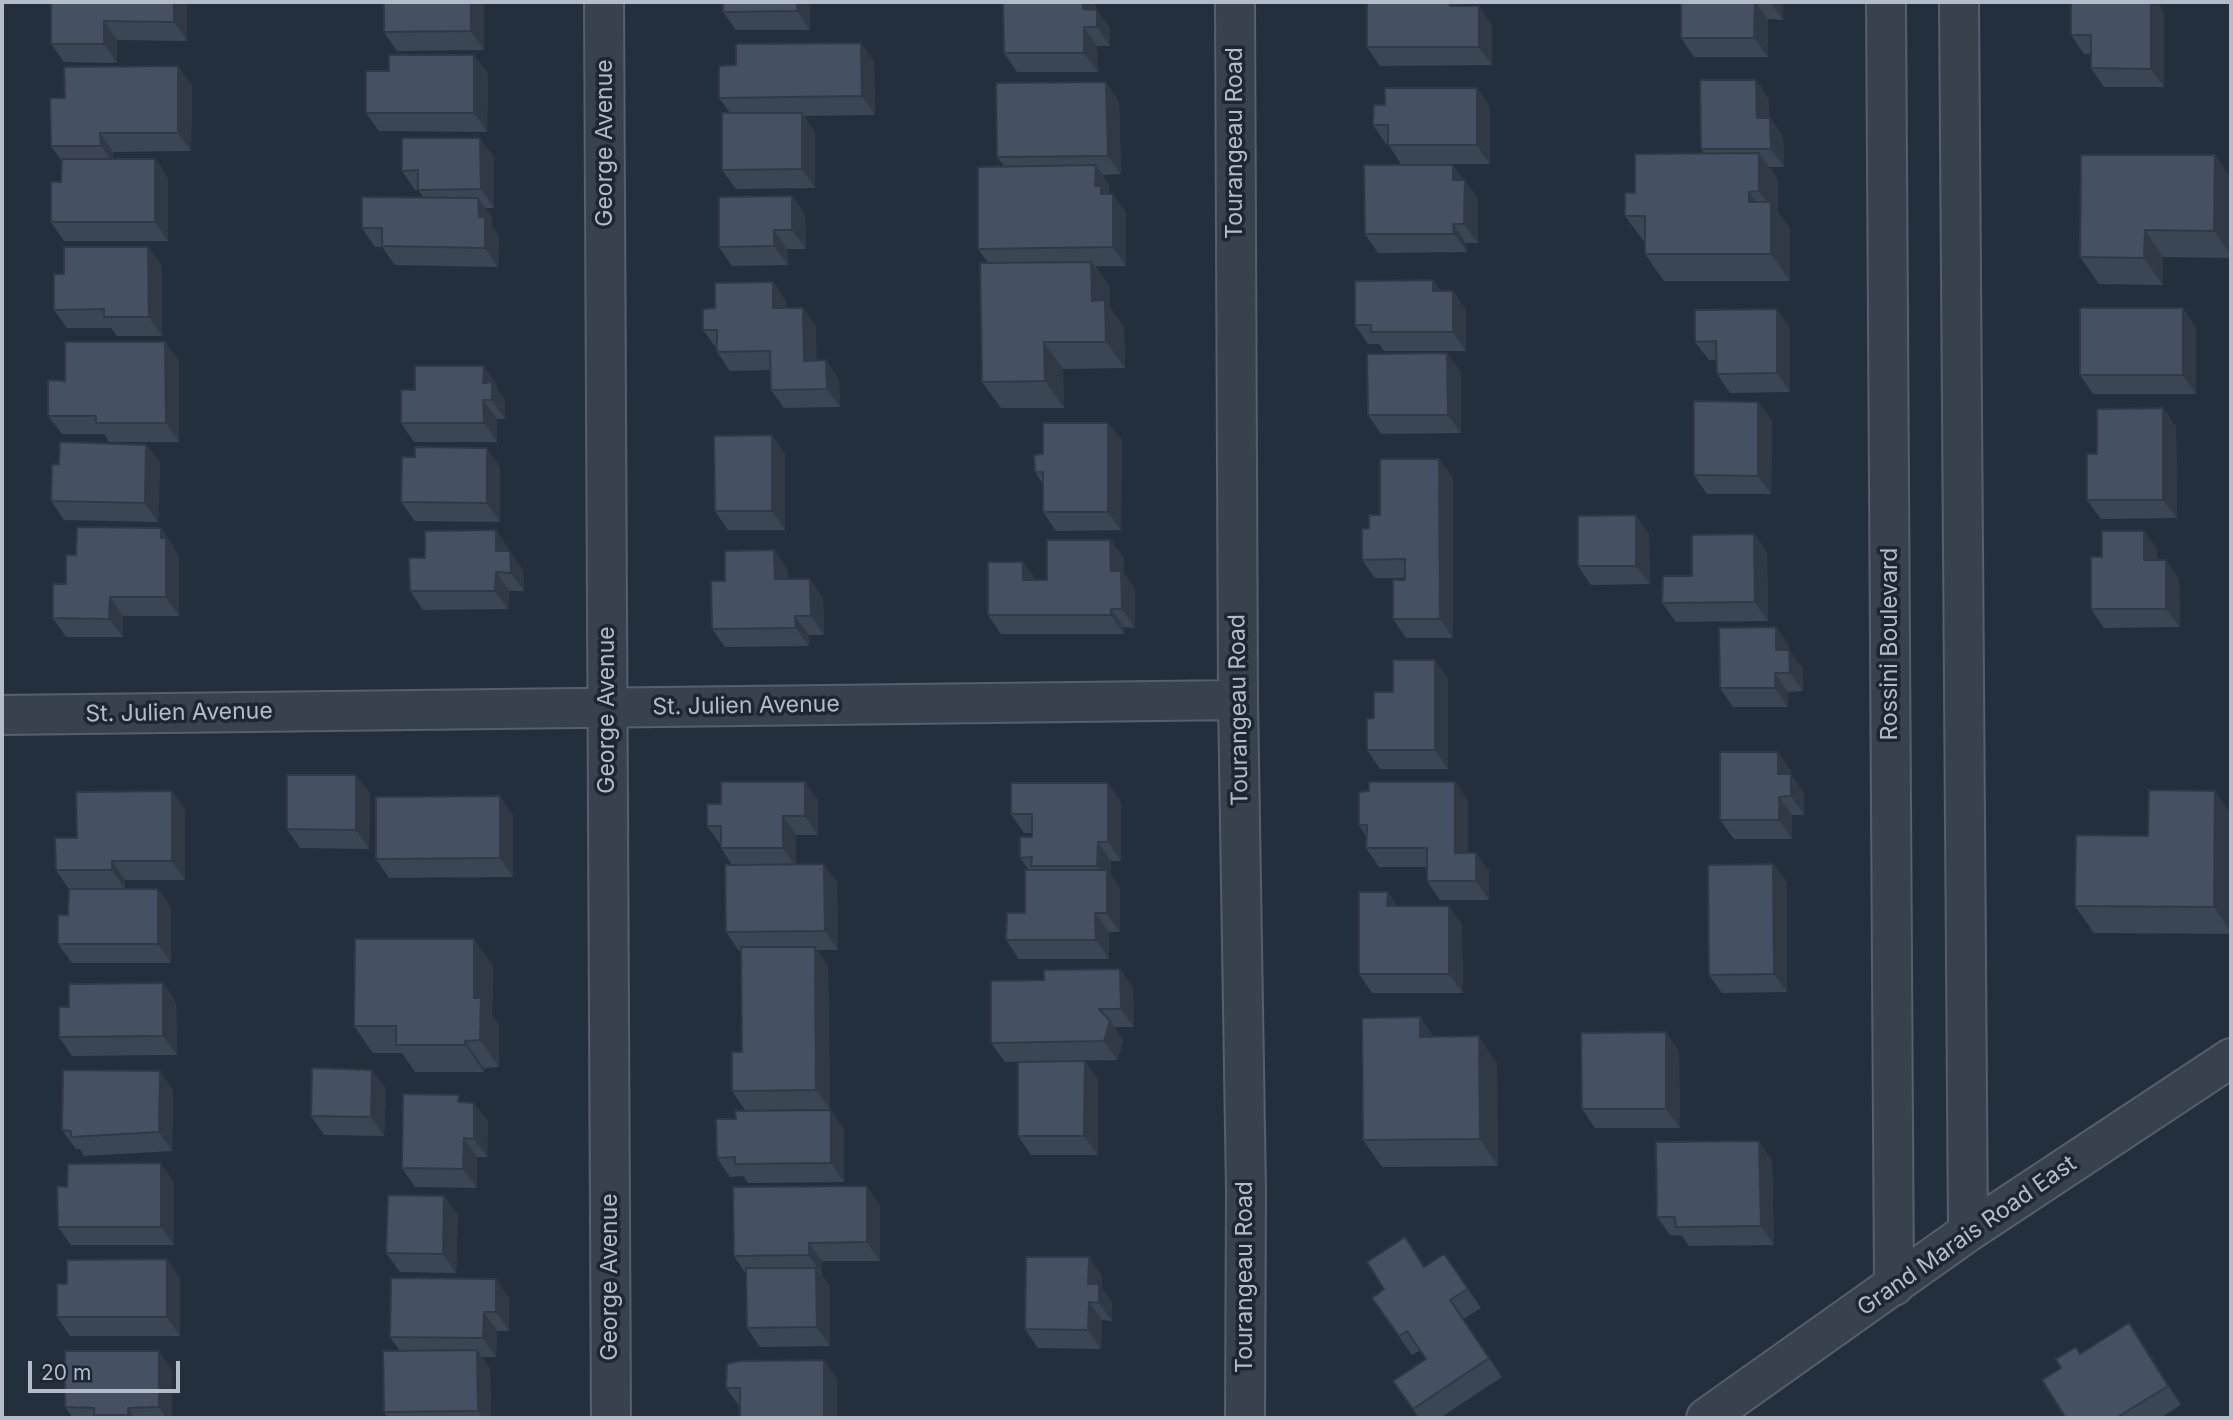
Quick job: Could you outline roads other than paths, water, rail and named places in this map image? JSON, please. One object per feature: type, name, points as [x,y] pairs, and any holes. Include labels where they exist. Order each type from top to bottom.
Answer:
[{"type":"street","name":"George Avenue","points":[[604,2],[611,1418]]},
{"type":"street","name":"Tourangeau Road","points":[[1235,2],[1238,700],[1246,1191],[1245,1418]]},
{"type":"street","name":"Rossini Boulevard","points":[[1886,2],[1894,1286]]},
{"type":"street","points":[[1959,2],[1968,1232]]},
{"type":"street","name":"St. Julien Avenue","points":[[2,716],[1238,700]]},
{"type":"street","name":"Grand Marais Road East","points":[[1706,1418],[1968,1232],[2231,1058]]}]
